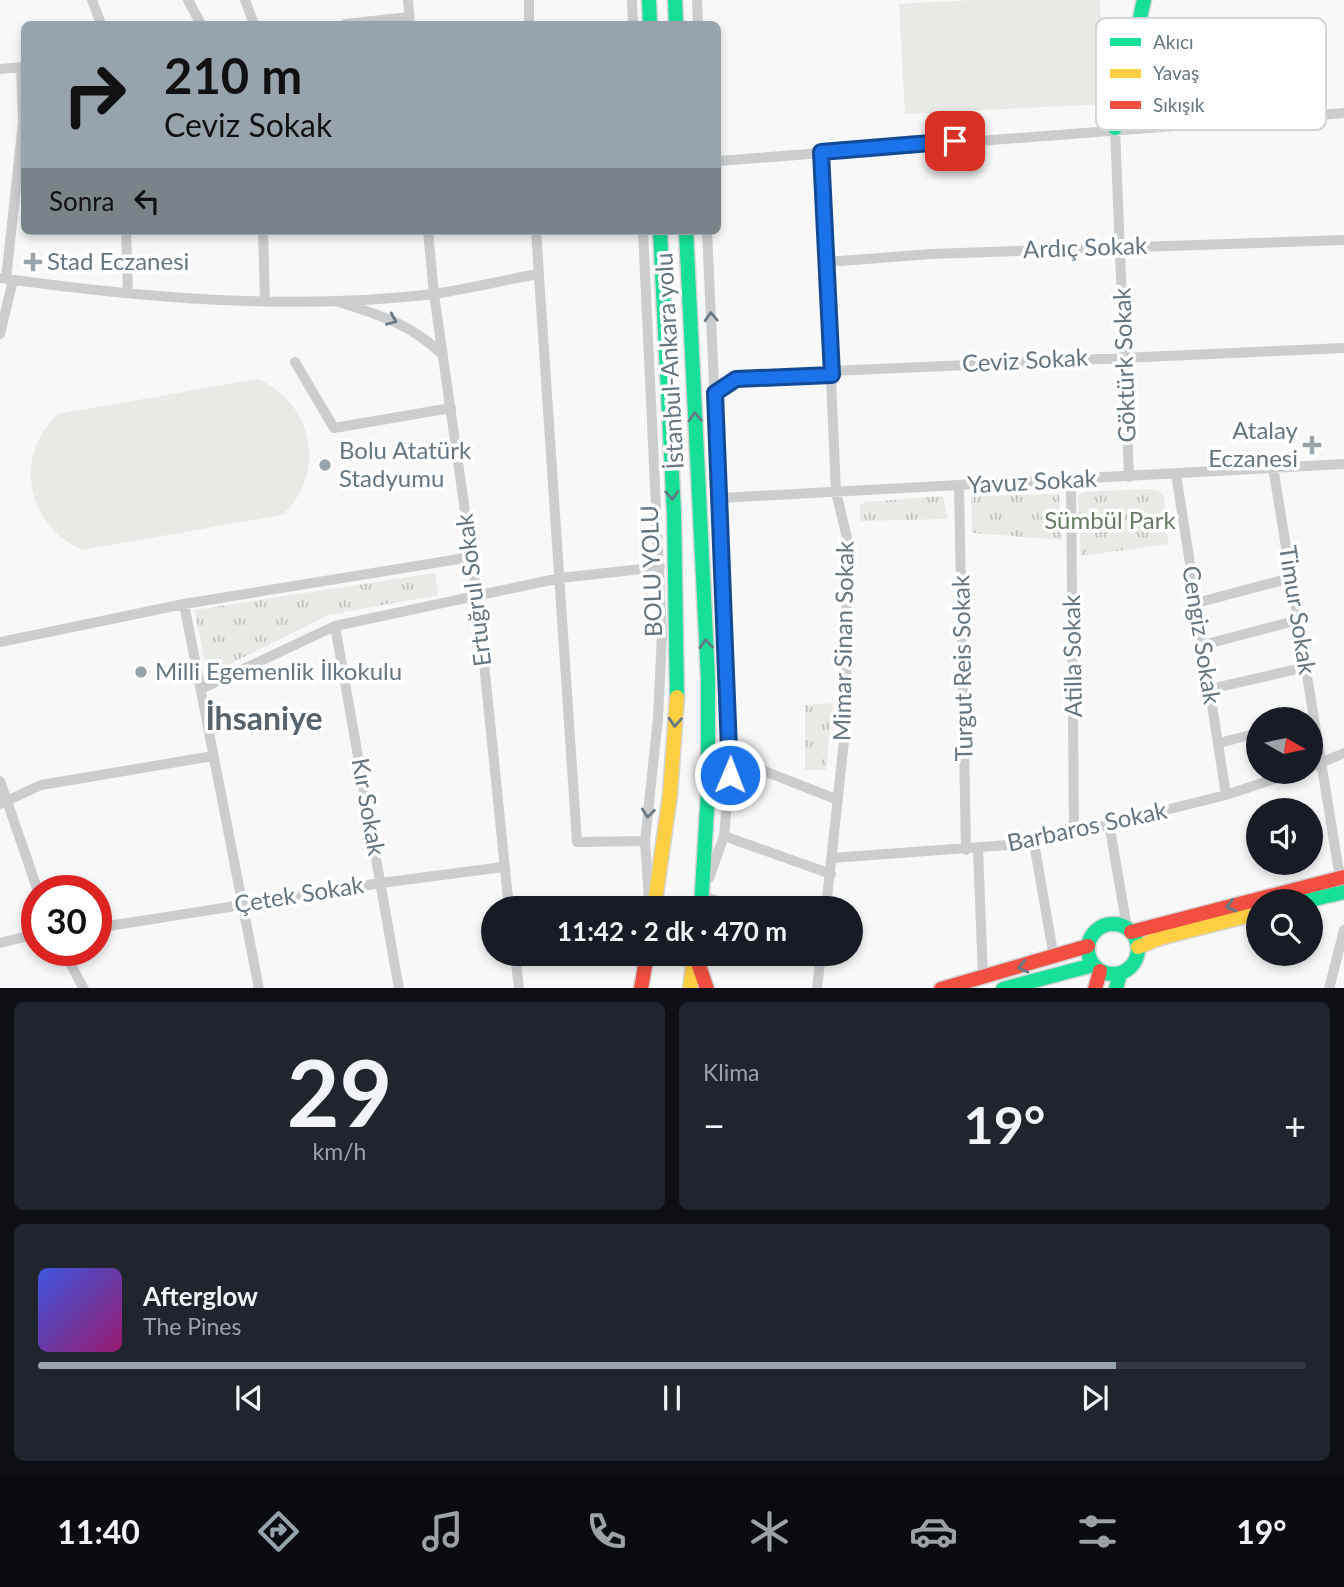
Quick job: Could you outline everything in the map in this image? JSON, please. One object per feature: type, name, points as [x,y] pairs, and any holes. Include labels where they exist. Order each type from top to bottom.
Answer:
[{"type":"main road","points":[[649,0],[650,21]]},
{"type":"main road","points":[[675,0],[676,21]]},
{"type":"main road","points":[[1140,18],[1144,0]]},
{"type":"main road","name":"BOLU YOLU","points":[[654,896],[671,780],[677,684],[675,551],[660,235]]},
{"type":"main road","name":"İstanbul-Ankara yolu","points":[[686,235],[708,678],[708,792],[702,896]]},
{"type":"main road","points":[[1129,930],[1342,882]]},
{"type":"main road","points":[[1323,892],[1342,882]]},
{"type":"main road","points":[[1138,947],[1160,938],[1246,916]]},
{"type":"main road","points":[[1096,988],[1096,968],[1088,946],[1091,938],[1102,927],[1119,925],[1129,930],[1138,947],[1134,963],[1120,973],[1116,988]]},
{"type":"main road","points":[[944,988],[1088,946]]},
{"type":"main road","points":[[641,988],[645,966]]},
{"type":"main road","points":[[690,988],[693,966]]},
{"type":"main road","points":[[699,966],[707,988]]},
{"type":"main road","points":[[1007,988],[1096,968],[1120,973]]},
{"type":"street","points":[[92,0],[100,21]]},
{"type":"street","points":[[188,0],[199,21]]},
{"type":"street","points":[[245,0],[253,21]]},
{"type":"street","points":[[408,0],[409,20]]},
{"type":"street","points":[[529,0],[529,21]]},
{"type":"street","points":[[632,0],[633,21]]},
{"type":"street","points":[[697,0],[698,21]]},
{"type":"street","points":[[0,69],[21,67]]},
{"type":"street","points":[[1326,114],[1344,113]]},
{"type":"street","points":[[721,161],[1096,130]]},
{"type":"street","name":"Göktürk Sokak","points":[[1115,130],[1129,477]]},
{"type":"street","points":[[0,334],[21,140]]},
{"type":"street","name":"Mimar Sinan Sokak","points":[[821,152],[836,492],[847,538],[846,722],[828,896]]},
{"type":"street","points":[[126,235],[128,292]]},
{"type":"street","points":[[263,235],[265,301]]},
{"type":"street","name":"Ertuğrul Sokak","points":[[428,235],[434,294],[477,595],[507,896]]},
{"type":"street","points":[[536,235],[577,842],[645,841]]},
{"type":"street","points":[[643,235],[660,567],[660,685],[645,841],[651,896]]},
{"type":"street","points":[[704,896],[724,836],[731,758],[707,235]]},
{"type":"street","name":"Ardıç Sokak","points":[[827,262],[931,254],[1344,240]]},
{"type":"street","points":[[6,279],[128,292],[265,301],[434,294],[538,274]]},
{"type":"street","points":[[332,299],[412,330],[443,355]]},
{"type":"street","name":"Ceviz Sokak","points":[[715,393],[736,379],[1126,356],[1344,348]]},
{"type":"street","points":[[295,362],[334,428],[451,408]]},
{"type":"street","name":"Yavuz Sokak","points":[[720,498],[1344,464]]},
{"type":"street","name":"Timur Sokak","points":[[1273,467],[1311,707]]},
{"type":"street","name":"Cengiz Sokak","points":[[1176,474],[1226,795]]},
{"type":"street","name":"Atilla Sokak","points":[[1071,480],[1074,832]]},
{"type":"street","name":"Turgut Reis Sokak","points":[[959,486],[966,850]]},
{"type":"street","points":[[0,642],[184,604],[471,557]]},
{"type":"street","points":[[201,689],[335,626],[560,578],[660,567]]},
{"type":"street","points":[[1196,603],[1291,578]]},
{"type":"street","points":[[184,604],[259,988]]},
{"type":"street","points":[[1203,645],[1298,620]]},
{"type":"street","name":"Kır Sokak","points":[[335,626],[399,988]]},
{"type":"street","points":[[1210,689],[1306,667]]},
{"type":"street","points":[[1219,743],[1246,736]]},
{"type":"street","points":[[1323,762],[1344,753]]},
{"type":"street","points":[[3,803],[41,785],[213,756]]},
{"type":"street","points":[[731,758],[838,800]]},
{"type":"street","points":[[0,780],[3,803],[32,875]]},
{"type":"street","name":"Barbaros Sokak","points":[[832,858],[1034,843],[1226,795],[1259,784]]},
{"type":"street","name":"Timur Sokak","points":[[1321,784],[1340,852],[1342,882]]},
{"type":"street","points":[[1110,823],[1129,930]]},
{"type":"street","points":[[724,836],[831,874]]},
{"type":"street","points":[[1034,843],[1054,958]]},
{"type":"street","points":[[978,849],[983,977]]},
{"type":"street","name":"Çetek Sokak","points":[[112,925],[381,883],[503,867]]},
{"type":"street","points":[[1329,988],[1344,930]]},
{"type":"street","points":[[0,943],[21,938]]},
{"type":"street","points":[[72,966],[83,988]]},
{"type":"street","points":[[516,966],[519,988]]},
{"type":"street","points":[[817,988],[820,966]]},
{"type":"green space","points":[[972,0],[1100,0],[1101,18],[1096,18],[1096,104],[905,114],[899,4]]},
{"type":"green space","points":[[258,379],[277,390],[291,405],[302,422],[308,441],[309,460],[305,480],[296,498],[282,515],[82,550],[63,539],[48,524],[38,507],[32,488],[31,469],[35,449],[44,431],[58,414]]},
{"type":"green space","name":"Sümbül Park","points":[[1150,489],[1159,491],[1164,496],[1168,544],[1081,556],[1078,496],[1083,492]]},
{"type":"green space","name":"Sümbül Park","points":[[1059,494],[1062,540],[972,533],[971,496]]},
{"type":"green space","points":[[943,496],[948,519],[860,521],[860,506],[865,502]]},
{"type":"green space","points":[[435,573],[438,595],[328,615],[208,675],[194,610]]},
{"type":"green space","points":[[833,703],[826,770],[805,770],[805,705]]},
{"type":"traffic: fast","points":[[649,0],[650,21]]},
{"type":"traffic: fast","points":[[675,0],[676,21]]},
{"type":"traffic: fast","points":[[1140,18],[1144,0]]},
{"type":"traffic: fast","points":[[660,235],[674,513],[677,697]]},
{"type":"traffic: fast","points":[[686,235],[708,678],[708,792],[702,896]]},
{"type":"traffic: fast","points":[[1323,897],[1344,892]]},
{"type":"traffic: fast","points":[[1113,924],[1131,931],[1138,949],[1131,967],[1113,974],[1095,967],[1088,949],[1095,931],[1113,924]]},
{"type":"traffic: fast","points":[[1007,988],[1093,965]]},
{"type":"traffic: fast","points":[[1116,988],[1120,973]]},
{"type":"traffic: slow","points":[[656,896],[670,795],[677,697]]},
{"type":"traffic: slow","points":[[1138,947],[1160,938],[1246,916]]},
{"type":"traffic: slow","points":[[690,988],[693,966]]},
{"type":"traffic: jam","points":[[1131,932],[1344,877]]},
{"type":"traffic: jam","points":[[944,988],[1088,946]]},
{"type":"traffic: jam","points":[[641,988],[645,966]]},
{"type":"traffic: jam","points":[[699,966],[707,988]]},
{"type":"traffic: jam","points":[[1095,988],[1100,971]]},
{"type":"place","name":"Stad Eczanesi","points":[[33,262]]},
{"type":"place","name":"Atalay Eczanesi","points":[[1312,445]]},
{"type":"place","name":"Bolu Atatürk Stadyumu","points":[[325,465]]},
{"type":"place","name":"Milli Egemenlik İlkokulu","points":[[141,672]]},
{"type":"district","name":"İhsaniye","points":[[264,719]]},
{"type":"route","points":[[730,775],[715,393],[736,379],[832,375],[821,152],[955,141]]}]
